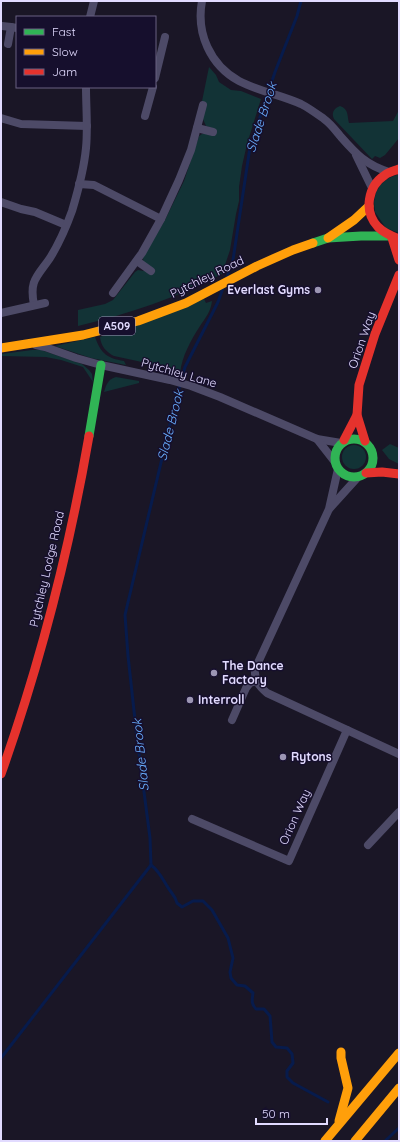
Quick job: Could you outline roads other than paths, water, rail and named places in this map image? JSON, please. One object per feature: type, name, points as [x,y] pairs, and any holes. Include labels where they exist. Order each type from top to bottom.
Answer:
[{"type":"main road","points":[[399,159],[393,170],[379,179],[372,188],[369,206],[372,218],[378,229],[393,238],[399,260]]},
{"type":"main road","name":"Pytchley Road","points":[[328,238],[354,220],[369,206]]},
{"type":"main road","name":"Pytchley Road","points":[[1,348],[83,335],[138,321],[186,303],[257,266],[293,250],[328,238],[361,236],[393,238]]},
{"type":"main road","name":"Orion Way","points":[[365,441],[357,415],[359,385],[375,334],[399,275]]},
{"type":"main road","name":"Pytchley Lodge Road","points":[[1,774],[24,709],[55,592],[81,477],[101,366]]},
{"type":"main road","name":"Orion Way","points":[[342,442],[357,415]]},
{"type":"main road","points":[[362,475],[372,465],[372,452],[370,446],[365,441],[358,438],[351,438],[342,442],[336,449],[334,455],[336,466],[344,474],[351,477],[382,472],[399,473]]},
{"type":"main road","points":[[372,452],[399,473]]},
{"type":"main road","points":[[338,1126],[348,1088],[341,1052]]},
{"type":"main road","points":[[325,1141],[399,1053]]},
{"type":"main road","points":[[355,1141],[399,1088]]},
{"type":"street","points":[[90,16],[94,1]]},
{"type":"street","points":[[202,1],[200,23],[203,37],[213,59],[226,72],[239,81],[303,105],[328,121],[356,154],[376,168],[393,170]]},
{"type":"street","points":[[2,26],[14,27],[8,44]]},
{"type":"street","points":[[156,74],[166,37]]},
{"type":"street","points":[[34,304],[32,292],[35,278],[50,257],[66,225],[72,211],[83,168],[86,148],[86,88]]},
{"type":"street","points":[[145,116],[151,88]]},
{"type":"street","points":[[113,293],[137,262],[161,219],[191,150],[203,105]]},
{"type":"street","points":[[1,118],[21,124],[86,126]]},
{"type":"street","points":[[196,128],[213,132]]},
{"type":"street","points":[[356,154],[372,188]]},
{"type":"street","points":[[79,184],[94,185],[161,219]]},
{"type":"street","points":[[1,202],[21,210],[35,212],[66,225]]},
{"type":"street","points":[[137,262],[151,271]]},
{"type":"street","points":[[1,313],[17,310],[34,304],[45,303]]},
{"type":"street","name":"Pytchley Lane","points":[[30,343],[101,366],[170,380],[191,386],[317,439],[342,442]]},
{"type":"street","name":"Pytchley Lane","points":[[317,439],[336,466]]},
{"type":"street","points":[[336,466],[329,509],[255,669],[256,681],[267,693],[399,754]]},
{"type":"street","points":[[329,509],[362,475]]},
{"type":"street","points":[[232,720],[246,688],[250,683],[256,681]]},
{"type":"street","name":"Orion Way","points":[[192,819],[289,861],[347,730]]},
{"type":"street","points":[[368,845],[399,812]]},
{"type":"waterway","name":"Slade Brook","points":[[227,277],[233,260],[250,147],[301,1]]},
{"type":"waterway","name":"Slade Brook","points":[[223,288],[218,302],[185,367],[176,399],[125,615],[137,738],[150,838],[151,865],[160,875],[177,903],[182,907],[193,901],[203,901],[212,910],[228,938],[233,958],[230,972],[231,978],[237,985],[245,986],[253,993],[252,1000],[256,1009],[264,1009],[270,1016],[272,1042],[276,1047],[287,1048],[292,1054],[293,1063],[287,1071],[287,1077],[293,1083],[328,1102]]},
{"type":"waterway","name":"Slade Brook","points":[[1,1058],[151,865]]},
{"type":"waterway","name":"Slade Brook","points":[[386,1140],[399,1128]]},
{"type":"place","name":"Everlast Gyms","points":[[318,290]]},
{"type":"place","name":"The Dance Factory","points":[[214,673]]},
{"type":"place","name":"Interroll","points":[[190,700]]},
{"type":"place","name":"Rytons","points":[[283,757]]}]
